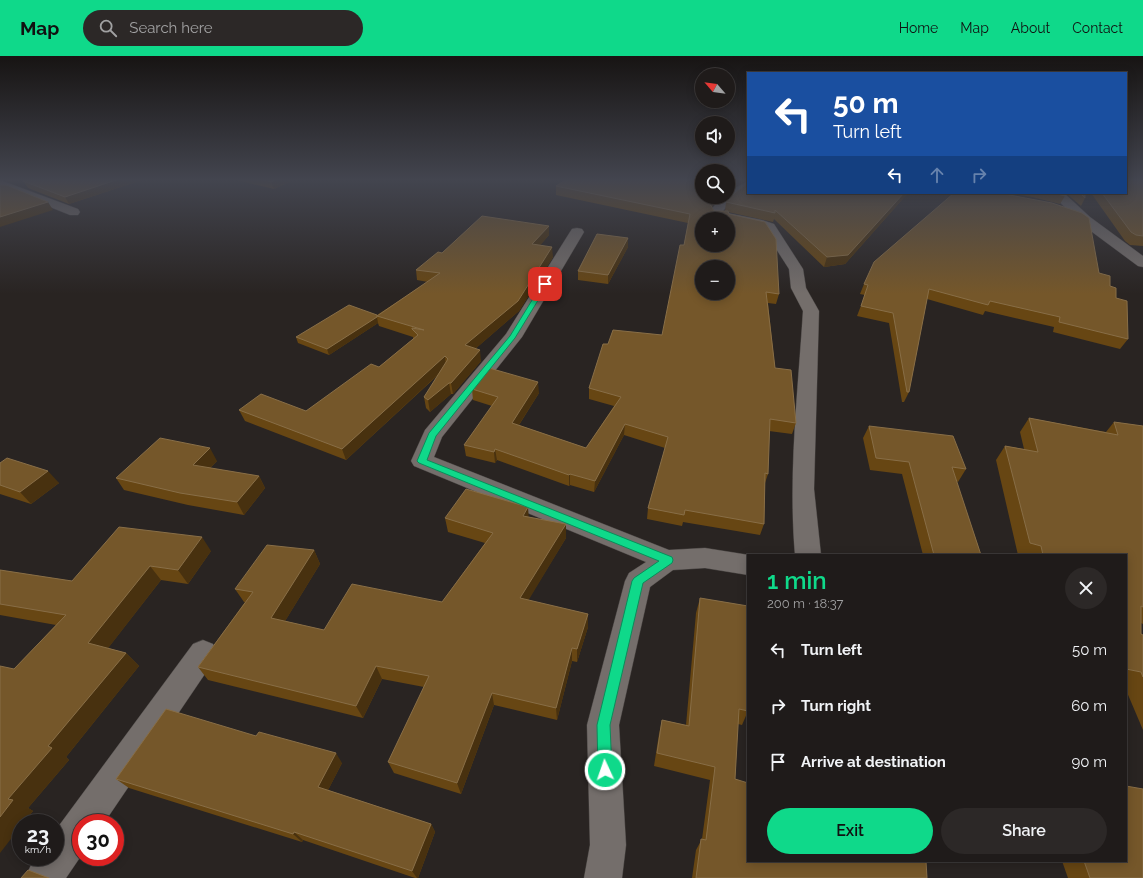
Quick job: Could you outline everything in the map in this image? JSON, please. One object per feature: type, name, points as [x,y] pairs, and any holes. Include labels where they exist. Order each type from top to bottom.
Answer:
[{"type":"street","points":[[725,217],[762,224],[772,230],[796,269],[798,276],[797,284],[812,311],[803,489],[808,554]]},
{"type":"street","points":[[1078,217],[1085,220]]},
{"type":"street","points":[[1082,217],[1143,263]]},
{"type":"street","points":[[577,232],[513,337],[432,436],[422,461],[668,560],[706,558],[747,565]]},
{"type":"street","points":[[603,878],[608,845],[603,725],[638,581],[668,560]]},
{"type":"street","points":[[89,814],[203,653]]},
{"type":"street","points":[[44,878],[72,838]]},
{"type":"building","points":[[481,217],[491,217],[549,226],[532,244],[552,247],[518,301],[465,345],[480,350],[451,383],[428,400],[424,397],[448,359],[445,356],[342,449],[239,410],[261,394],[306,411],[371,364],[379,367],[418,335],[412,328],[424,330],[377,316],[440,273],[416,270],[438,252],[442,253]]},
{"type":"building","points":[[689,217],[695,217],[695,252],[735,252],[735,217],[744,217],[765,222],[776,239],[779,294],[766,292],[775,368],[791,370],[796,423],[770,419],[768,474],[765,473],[764,524],[685,510],[684,515],[648,508],[668,437],[625,424],[595,481],[569,475],[495,449],[494,452],[464,445],[498,397],[472,389],[489,368],[538,382],[512,423],[586,448],[621,397],[589,388],[603,344],[608,344],[613,330],[662,335],[680,245],[684,245]]},
{"type":"building","points":[[783,217],[882,217],[848,255],[827,257]]},
{"type":"building","points":[[926,217],[1088,217],[1099,273],[1110,276],[1110,286],[1116,288],[1116,298],[1127,301],[1128,339],[1059,322],[1060,317],[990,301],[988,305],[929,289],[909,392],[907,392],[893,313],[861,306],[868,285],[864,284],[874,262]]},
{"type":"building","points":[[1120,217],[1143,217],[1143,236],[1136,235],[1131,232]]},
{"type":"building","points":[[597,234],[628,238],[608,275],[578,271]]},
{"type":"building","points":[[349,305],[377,315],[377,317],[327,349],[296,337]]},
{"type":"building","points":[[1029,418],[1118,435],[1114,422],[1143,426],[1143,607],[1141,606],[1141,634],[1143,635],[1143,677],[1141,672],[1127,669],[1127,554],[1043,554],[1041,546],[1030,543],[1005,446],[1038,452]]},
{"type":"building","points":[[869,426],[953,436],[966,469],[952,467],[981,554],[934,554],[909,462],[876,458]]},
{"type":"building","points":[[160,438],[210,448],[193,465],[259,476],[237,502],[180,493],[116,478]]},
{"type":"building","points":[[7,458],[48,471],[20,492],[0,485],[0,463]]},
{"type":"building","points":[[466,489],[528,507],[523,516],[566,524],[520,598],[588,614],[577,649],[572,648],[556,708],[492,693],[457,783],[388,762],[429,676],[376,666],[356,706],[198,667],[253,592],[235,589],[267,545],[314,550],[271,618],[324,630],[352,584],[442,602],[493,533],[445,518]]},
{"type":"building","points":[[119,527],[202,537],[178,570],[150,566],[88,643],[126,653],[48,746],[52,748],[8,799],[13,800],[0,817],[0,666],[14,669],[66,615],[0,604],[0,570],[72,581]]},
{"type":"building","points":[[700,598],[747,606],[747,711],[739,709],[735,779],[747,783],[747,862],[926,862],[927,878],[696,878],[701,839],[706,840],[715,767],[657,753],[662,720],[689,726]]},
{"type":"building","points":[[166,709],[256,736],[259,732],[336,753],[318,787],[431,824],[412,871],[294,832],[293,834],[116,779]]},
{"type":"building","points":[[1127,786],[1143,789],[1143,878],[1090,878],[1084,862],[1127,862]]},
{"type":"building","points":[[28,870],[49,878],[21,878]]},
{"type":"route","points":[[545,284],[513,337],[432,436],[422,461],[668,560],[638,581],[603,725],[605,770]]}]
